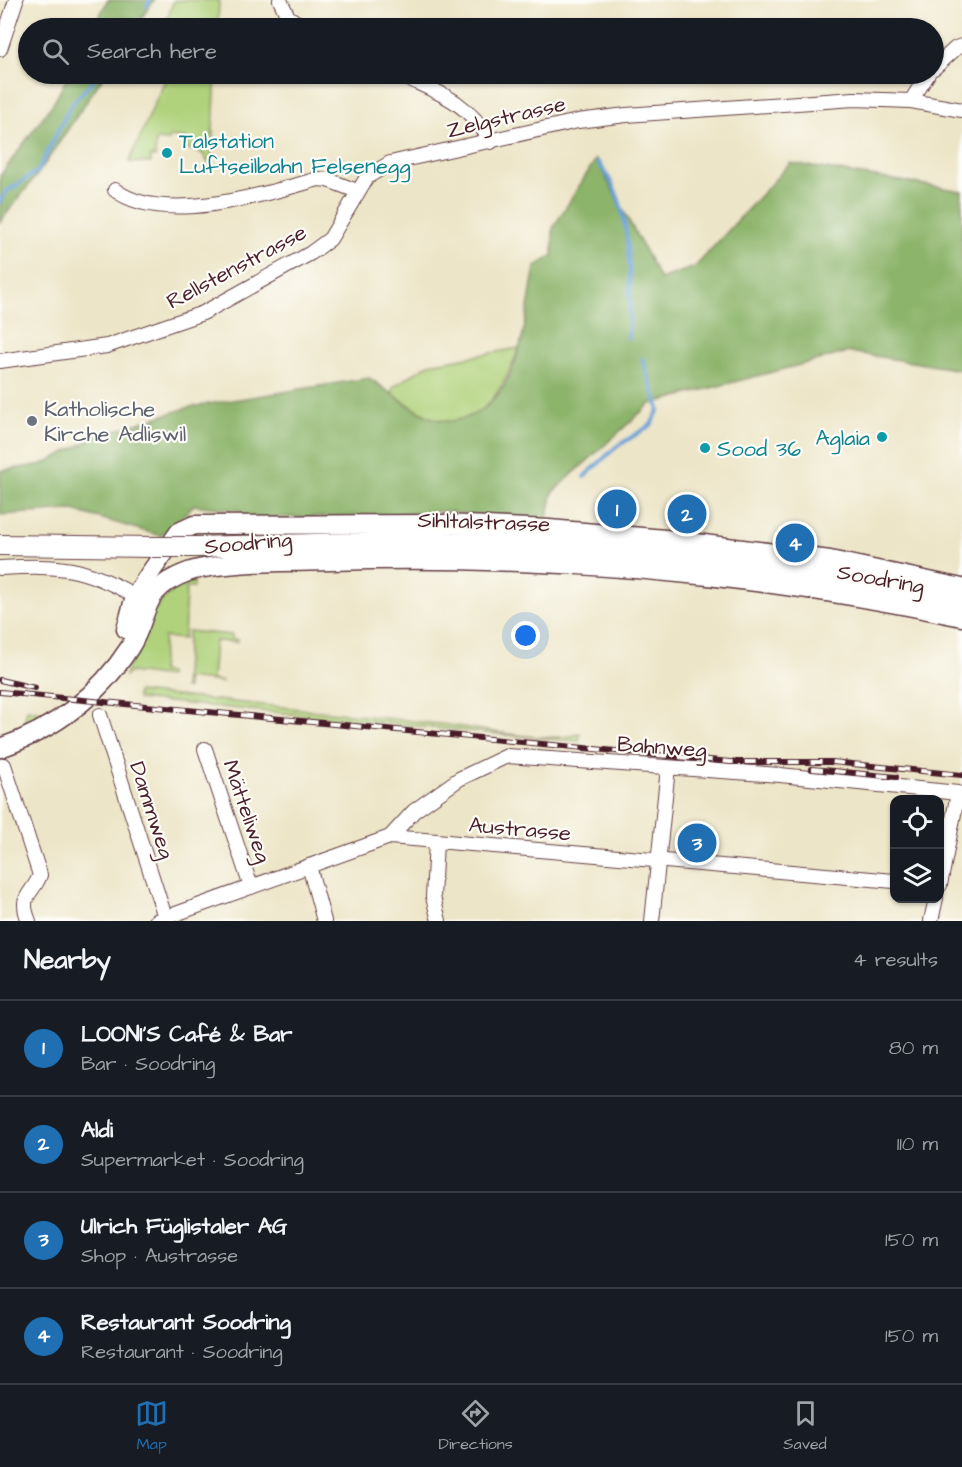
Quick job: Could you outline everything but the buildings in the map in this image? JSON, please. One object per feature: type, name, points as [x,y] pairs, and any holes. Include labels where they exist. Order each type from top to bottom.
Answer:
[{"type":"main road","name":"Sihltalstrasse","points":[[0,545],[196,547],[390,542],[608,549],[688,557],[816,575],[962,603]]},
{"type":"street","points":[[0,49],[16,0]]},
{"type":"street","points":[[280,0],[290,18]]},
{"type":"street","points":[[944,58],[962,46]]},
{"type":"street","points":[[419,84],[457,102],[478,120],[490,142]]},
{"type":"street","points":[[911,101],[920,84]]},
{"type":"street","name":"Zelgstrasse","points":[[357,191],[373,171],[390,162],[598,117],[813,100],[911,101],[962,110]]},
{"type":"street","points":[[115,190],[128,198],[170,205],[240,201],[318,179],[334,182],[357,191]]},
{"type":"street","name":"Rellstenstrasse","points":[[0,361],[107,346],[202,312],[311,253],[330,239],[339,228],[357,191]]},
{"type":"street","name":"Soodring","points":[[962,588],[830,560],[665,539],[549,529],[446,524],[195,525],[179,532],[174,539],[176,556],[191,571],[294,562],[365,560],[598,566],[714,576],[854,596],[962,617]]},
{"type":"street","points":[[29,921],[24,910],[25,899],[40,875],[2,756],[68,715],[98,690],[118,664],[141,599],[174,539]]},
{"type":"street","points":[[0,568],[76,569],[93,574],[141,599]]},
{"type":"street","points":[[141,599],[191,571]]},
{"type":"street","name":"Dammweg","points":[[100,716],[161,919]]},
{"type":"street","name":"Mätteliweg","points":[[205,749],[251,886]]},
{"type":"street","name":"Bahnweg","points":[[390,837],[414,811],[459,779],[507,756],[780,776],[958,794],[944,861]]},
{"type":"street","points":[[652,921],[668,768]]},
{"type":"street","name":"Austrasse","points":[[161,919],[390,837],[890,881]]},
{"type":"street","points":[[436,842],[433,897],[440,921]]},
{"type":"street","points":[[309,866],[322,920]]},
{"type":"street","points":[[931,921],[935,903]]},
{"type":"green space","points":[[108,0],[154,0],[142,18],[98,18]]},
{"type":"green space","points":[[174,0],[219,0],[218,18],[167,18]]},
{"type":"green space","points":[[64,84],[98,84],[40,171],[0,222],[0,176],[54,102]]},
{"type":"green space","points":[[163,84],[215,84],[211,167],[202,153],[188,149],[188,139],[169,137],[169,141],[156,140],[155,157],[151,156],[151,163],[129,162]]},
{"type":"green space","points":[[596,159],[660,279],[695,267],[790,163],[962,191],[962,370],[849,352],[650,404],[553,492],[546,523],[443,511],[384,516],[246,518],[241,511],[194,505],[161,536],[72,510],[0,515],[0,471],[43,464],[100,435],[190,407],[369,378],[416,410],[441,421],[468,417],[486,407],[500,392],[518,353],[535,267],[553,255],[553,228]]},
{"type":"green space","points":[[519,348],[506,377],[489,403],[478,413],[465,420],[450,422],[433,418],[393,394],[393,387],[429,364]]},
{"type":"green space","points":[[194,580],[193,588],[186,588],[184,639],[164,637],[161,672],[169,673],[169,677],[131,672],[125,676],[155,610],[168,594]]},
{"type":"green space","points":[[188,631],[232,635],[232,639],[237,639],[237,642],[215,641],[212,680],[223,682],[186,678],[187,688],[184,688]]},
{"type":"green space","points":[[137,692],[449,725],[535,737],[568,736],[580,733],[579,741],[538,738],[137,699]]},
{"type":"green space","points":[[27,709],[38,711],[37,722],[24,723]]},
{"type":"waterway","points":[[147,6],[150,0]]},
{"type":"waterway","points":[[0,202],[6,192],[38,171],[71,105],[90,84]]},
{"type":"waterway","points":[[598,162],[615,190],[624,222],[630,284],[628,338]]},
{"type":"waterway","points":[[584,477],[616,447],[651,425],[659,409],[642,359]]},
{"type":"railway","points":[[0,680],[35,688]]},
{"type":"railway","points":[[0,692],[730,762],[832,762],[962,775]]},
{"type":"railway","points":[[812,769],[896,777]]},
{"type":"place","name":"Talstation Luftseilbahn Felsenegg","points":[[167,153]]},
{"type":"place","name":"Katholische Kirche Adliswil","points":[[32,421]]},
{"type":"place","name":"Aglaia","points":[[882,437]]},
{"type":"place","name":"Sood 36","points":[[705,448]]},
{"type":"place","name":"LOONI'S Café & Bar","points":[[617,509]]},
{"type":"place","name":"Aldi","points":[[687,514]]},
{"type":"place","name":"Restaurant Soodring","points":[[795,543]]},
{"type":"place","name":"Ulrich Füglistaler AG","points":[[697,843]]}]
